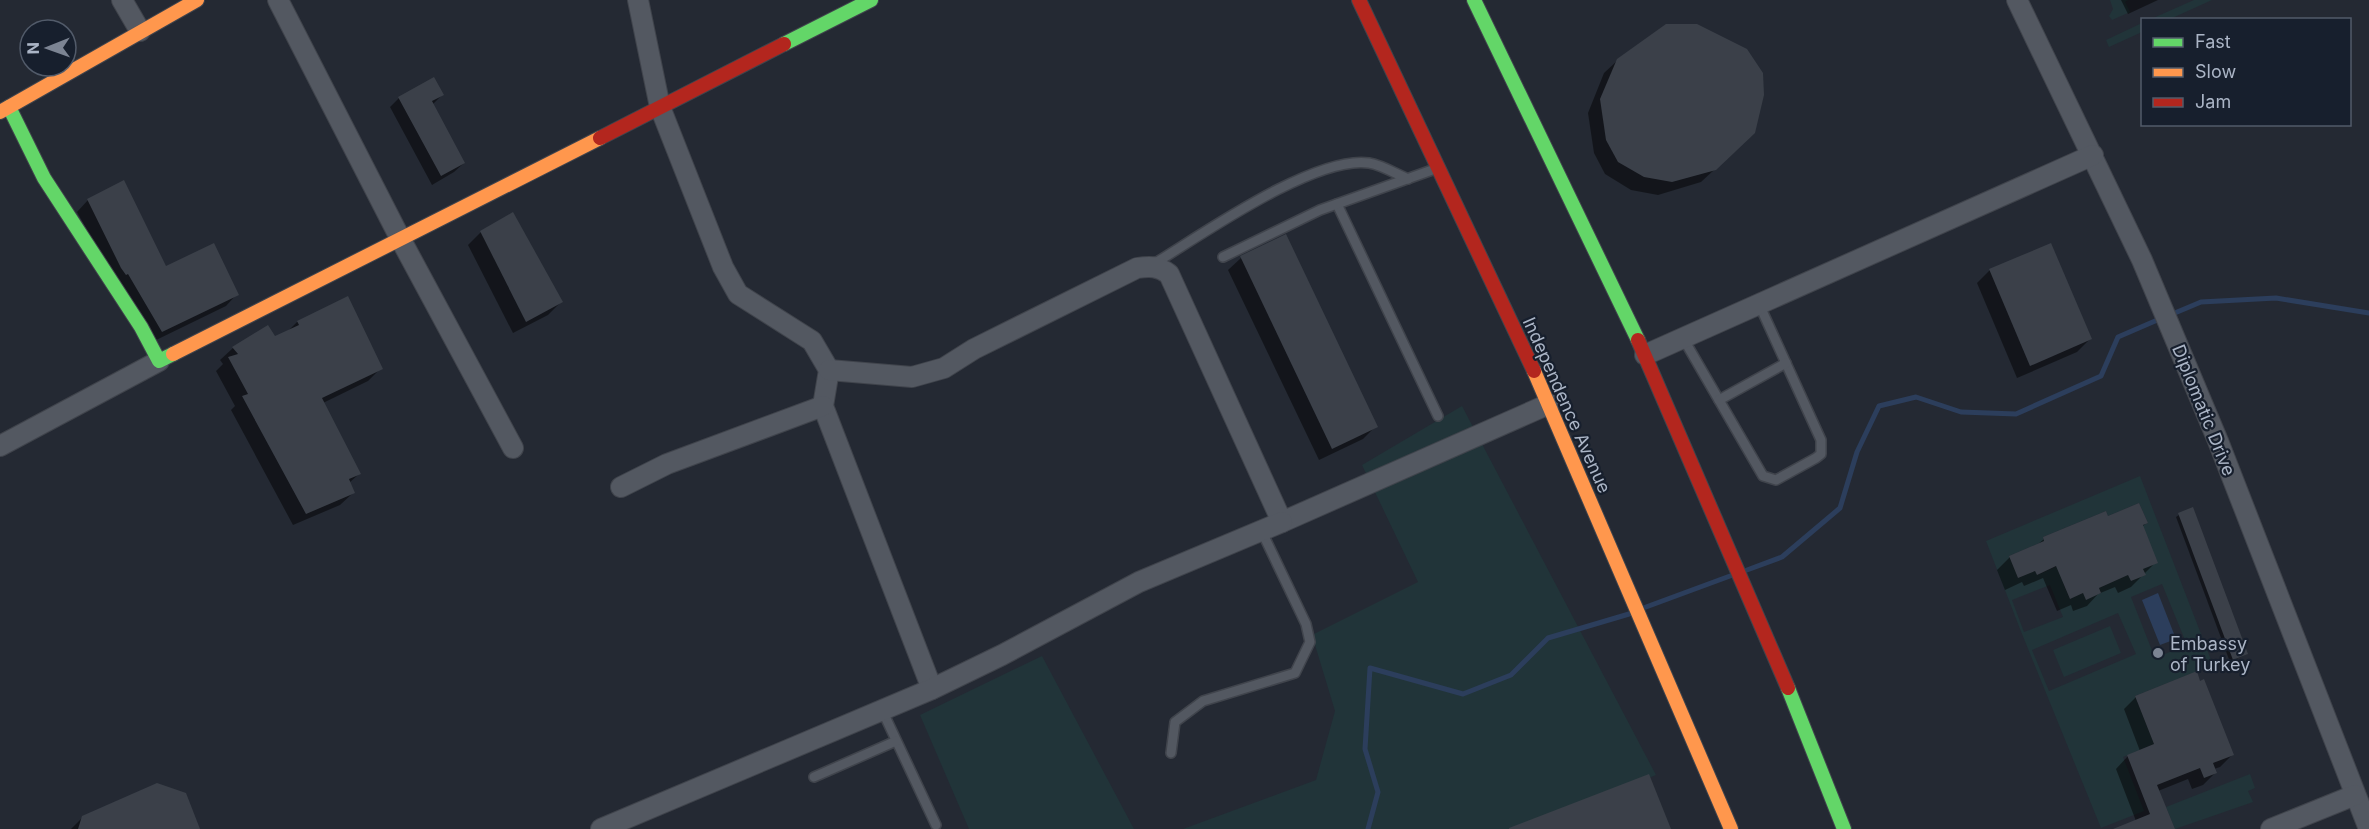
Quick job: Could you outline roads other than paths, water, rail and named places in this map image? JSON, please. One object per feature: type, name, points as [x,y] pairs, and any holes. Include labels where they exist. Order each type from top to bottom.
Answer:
[{"type":"main road","points":[[197,0],[4,110],[44,178],[141,327],[159,361],[871,0]]},
{"type":"main road","name":"Independence Avenue","points":[[1359,0],[1549,404],[1731,829]]},
{"type":"main road","points":[[1474,0],[1645,355],[1801,719],[1844,829]]},
{"type":"street","points":[[122,0],[140,31]]},
{"type":"street","points":[[278,0],[401,240],[513,448]]},
{"type":"street","points":[[638,0],[660,107],[723,267],[738,294],[812,341],[829,370],[823,406],[932,689]]},
{"type":"street","name":"Diplomatic Drive","points":[[2018,0],[2142,260],[2218,441],[2369,829]]},
{"type":"street","points":[[1645,355],[2093,156]]},
{"type":"street","points":[[829,370],[912,377],[944,368],[974,349],[1137,268],[1151,266],[1161,268],[1169,274],[1282,522]]},
{"type":"street","points":[[0,446],[159,361]]},
{"type":"street","points":[[601,829],[932,689],[1002,655],[1139,582],[1262,532],[1549,404]]},
{"type":"street","points":[[621,487],[667,464],[823,406]]},
{"type":"street","points":[[2271,829],[2355,795]]},
{"type":"lane","points":[[1151,266],[1278,189],[1334,165],[1370,163],[1408,179]]},
{"type":"lane","points":[[1223,257],[1337,204],[1437,168]]},
{"type":"lane","points":[[1337,204],[1438,416]]},
{"type":"lane","points":[[1683,338],[1763,476],[1776,480],[1821,454],[1821,440],[1759,304]]},
{"type":"lane","points":[[1719,400],[1786,363]]},
{"type":"lane","points":[[1171,753],[1175,722],[1203,701],[1295,673],[1310,642],[1306,624],[1262,532]]},
{"type":"lane","points":[[882,710],[936,825]]},
{"type":"lane","points":[[814,777],[896,741]]},
{"type":"water","points":[[2158,593],[2176,639],[2160,645],[2142,600]]},
{"type":"waterway","points":[[2170,315],[2201,302],[2276,298],[2369,313]]},
{"type":"waterway","points":[[1747,570],[1782,557],[1840,508],[1857,452],[1879,406],[1916,397],[1961,412],[2016,414],[2101,376],[2118,337],[2162,318]]},
{"type":"waterway","points":[[1646,607],[1730,576]]},
{"type":"waterway","points":[[1368,829],[1378,792],[1365,749],[1370,668],[1463,694],[1511,675],[1548,638],[1629,614]]},
{"type":"place","name":"Embassy of Turkey","points":[[2158,653]]}]
